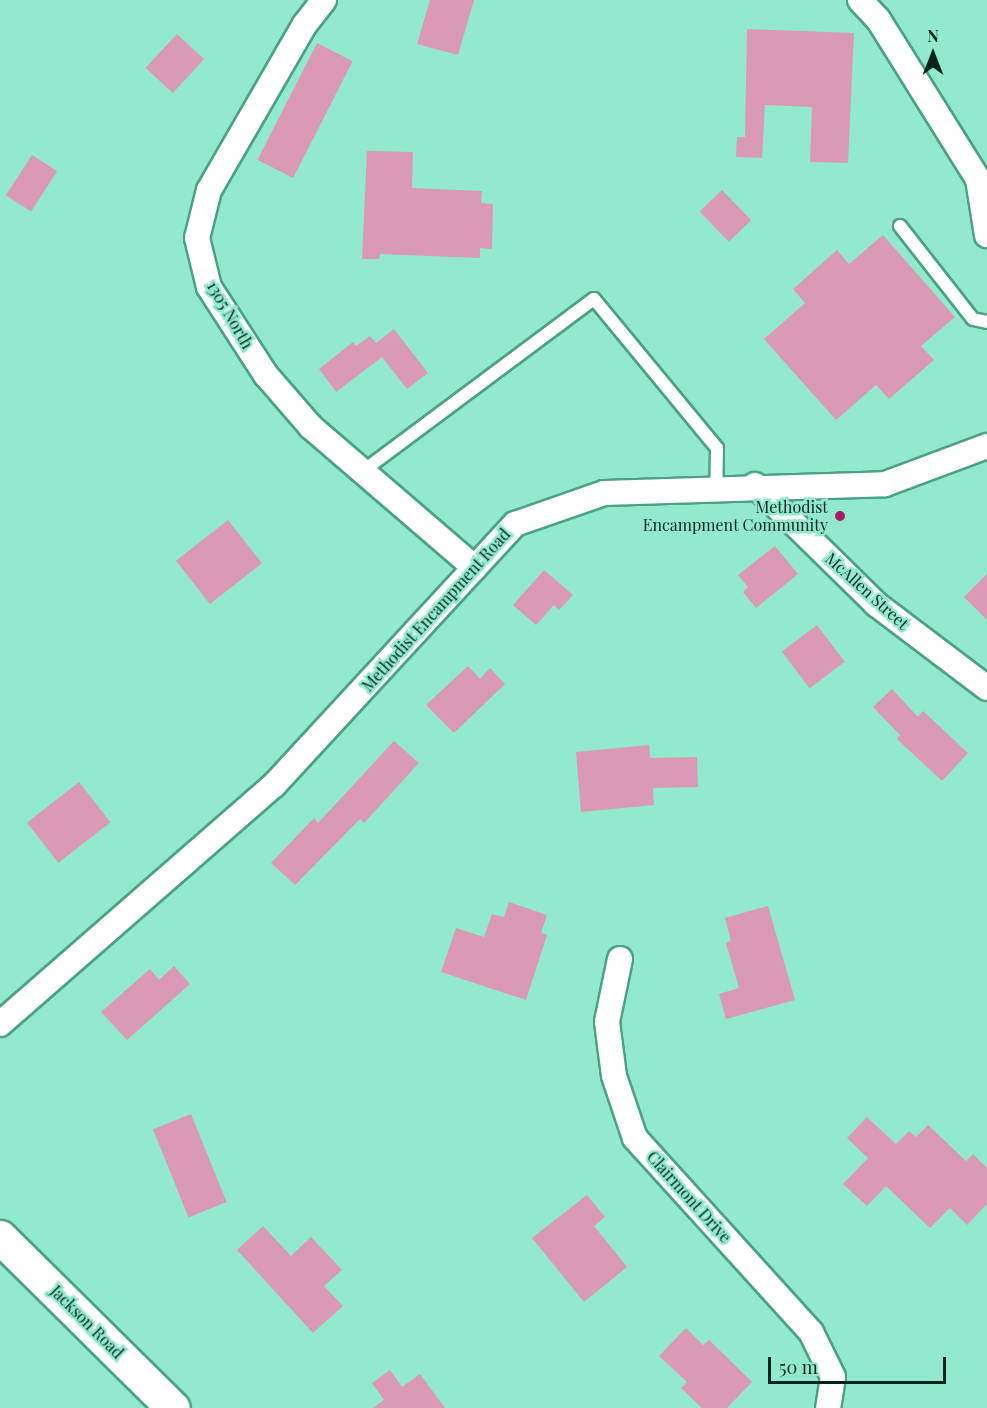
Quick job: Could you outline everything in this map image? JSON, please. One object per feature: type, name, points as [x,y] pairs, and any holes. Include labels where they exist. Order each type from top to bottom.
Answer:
[{"type":"street","name":"1305 North","points":[[324,0],[304,24],[209,190],[197,238],[209,287],[266,375],[311,427],[476,568]]},
{"type":"street","points":[[860,0],[878,19],[978,179],[987,235]]},
{"type":"street","name":"Methodist Encampment Road","points":[[0,1024],[274,785],[515,524],[604,493],[755,485],[885,484],[987,446]]},
{"type":"street","name":"McAllen Street","points":[[755,485],[876,604],[987,688]]},
{"type":"street","name":"Clairmont Drive","points":[[620,958],[607,1022],[614,1076],[635,1138],[811,1332],[832,1377],[828,1408]]},
{"type":"street","name":"Jackson Road","points":[[0,1237],[174,1408]]},
{"type":"lane","points":[[900,226],[973,319],[987,322]]},
{"type":"lane","points":[[363,471],[594,299],[717,448],[716,487]]},
{"type":"building","points":[[430,0],[474,0],[458,55],[417,44]]},
{"type":"building","points":[[747,29],[854,33],[848,163],[810,162],[812,107],[765,105],[762,158],[736,157],[737,137],[745,137]]},
{"type":"building","points":[[177,34],[204,59],[173,93],[146,68]]},
{"type":"building","points":[[317,43],[353,61],[293,178],[258,160]]},
{"type":"building","points":[[367,151],[413,152],[412,188],[482,191],[481,203],[493,204],[492,249],[480,248],[480,258],[380,254],[379,259],[362,259]]},
{"type":"building","points":[[32,155],[57,171],[31,212],[6,195]]},
{"type":"building","points":[[722,190],[751,220],[729,242],[700,212]]},
{"type":"building","points":[[883,235],[955,317],[921,346],[934,360],[889,399],[876,385],[836,420],[764,339],[805,303],[793,289],[837,250],[849,264]]},
{"type":"building","points":[[394,329],[428,373],[407,389],[382,357],[336,392],[319,369],[353,342],[356,346],[370,336],[376,343]]},
{"type":"building","points":[[228,520],[262,563],[210,604],[176,561]]},
{"type":"building","points":[[775,546],[798,574],[756,608],[743,592],[748,587],[738,575]]},
{"type":"building","points":[[544,570],[573,595],[559,610],[554,605],[536,625],[513,605]]},
{"type":"building","points":[[987,574],[987,620],[964,597]]},
{"type":"building","points":[[817,625],[845,662],[810,688],[782,651]]},
{"type":"building","points":[[468,666],[480,679],[490,668],[505,684],[454,733],[426,705]]},
{"type":"building","points":[[892,689],[918,717],[923,711],[968,753],[942,781],[897,739],[900,735],[873,707]]},
{"type":"building","points":[[394,741],[419,763],[364,823],[360,819],[295,885],[271,863],[314,818],[318,823]]},
{"type":"building","points":[[649,745],[650,758],[697,757],[698,787],[653,788],[654,805],[581,812],[576,752]]},
{"type":"building","points":[[79,782],[110,822],[58,863],[27,823]]},
{"type":"building","points":[[509,902],[547,915],[541,933],[547,935],[526,1000],[441,972],[456,928],[484,937],[492,914],[504,917]]},
{"type":"building","points":[[768,906],[795,1000],[726,1019],[719,994],[739,988],[726,943],[731,941],[725,918]]},
{"type":"building","points":[[174,966],[190,984],[127,1040],[101,1012],[150,969],[159,980]]},
{"type":"building","points":[[191,1114],[227,1202],[189,1217],[153,1129]]},
{"type":"building","points":[[867,1117],[896,1144],[909,1131],[916,1137],[928,1125],[966,1161],[973,1154],[987,1168],[987,1204],[967,1225],[950,1208],[930,1228],[886,1186],[867,1206],[843,1184],[868,1158],[847,1138]]},
{"type":"building","points":[[587,1195],[605,1217],[594,1226],[627,1267],[584,1302],[532,1238]]},
{"type":"building","points":[[263,1226],[291,1256],[311,1237],[342,1270],[324,1286],[343,1306],[313,1333],[237,1250]]},
{"type":"building","points":[[686,1328],[703,1345],[709,1340],[752,1382],[727,1408],[702,1408],[681,1388],[687,1382],[659,1356]]},
{"type":"building","points":[[390,1370],[402,1387],[420,1374],[445,1408],[373,1408],[384,1400],[372,1383]]},
{"type":"place","name":"Methodist Encampment Community","points":[[840,516]]}]
